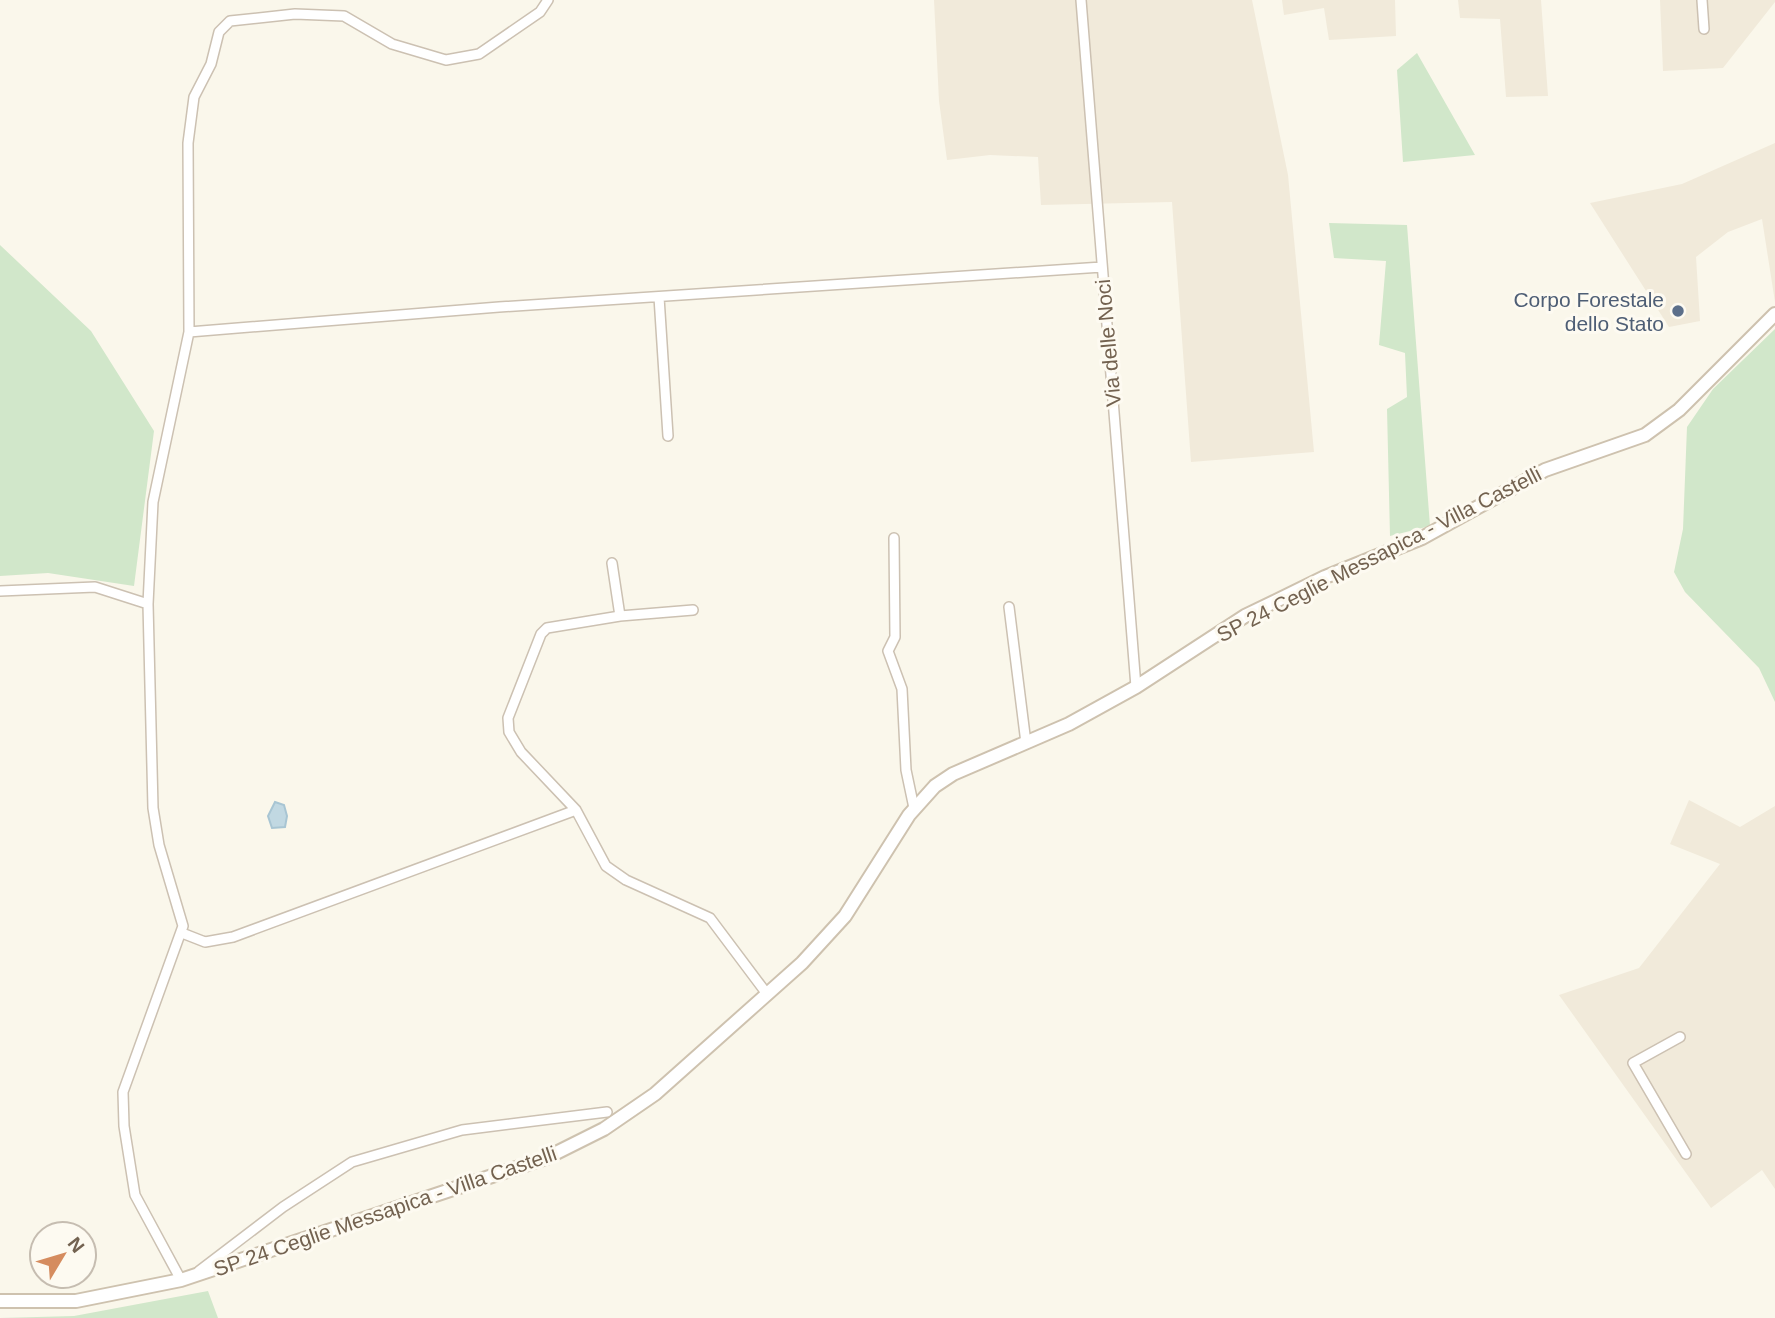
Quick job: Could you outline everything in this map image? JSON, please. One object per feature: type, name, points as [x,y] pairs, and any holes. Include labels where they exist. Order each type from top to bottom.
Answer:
[{"type":"main road","name":"SP 24 Ceglie Messapica - Villa Castelli","points":[[0,1301],[76,1301],[186,1278],[547,1158],[604,1129],[671,1082],[828,936],[845,916],[914,808],[935,786],[953,774],[1069,724],[1136,687],[1245,616],[1325,577],[1422,538],[1545,470],[1627,444],[1663,423],[1775,314]]},
{"type":"street","points":[[548,0],[541,12],[479,54],[446,60],[392,44],[344,16],[295,14],[229,21],[219,32],[211,64],[194,97],[188,143],[188,332],[153,502],[148,604],[153,808],[159,845],[183,926],[123,1093],[124,1126],[135,1195],[186,1278],[283,1207],[352,1162],[462,1130],[607,1112]]},
{"type":"street","name":"Via delle Noci","points":[[1081,0],[1136,687]]},
{"type":"street","points":[[1702,0],[1704,29]]},
{"type":"street","points":[[188,332],[1102,267]]},
{"type":"street","points":[[659,297],[668,436]]},
{"type":"street","points":[[894,538],[895,637],[888,651],[902,689],[906,770],[914,808]]},
{"type":"street","points":[[612,564],[620,617]]},
{"type":"street","points":[[0,591],[95,587],[148,604]]},
{"type":"street","points":[[1009,607],[1026,743]]},
{"type":"street","points":[[693,610],[547,628],[541,634],[508,718],[509,732],[521,752],[576,810],[606,866],[626,880],[710,918],[767,994]]},
{"type":"street","points":[[182,933],[205,942],[233,937],[576,810]]},
{"type":"street","points":[[1680,1037],[1633,1063],[1686,1154]]},
{"type":"street","points":[[594,1115],[604,1129]]},
{"type":"shaded area","points":[[934,0],[1252,0],[1288,175],[1314,452],[1191,462],[1172,202],[1041,205],[1038,157],[990,155],[947,160],[939,101]]},
{"type":"shaded area","points":[[1282,0],[1395,0],[1396,36],[1329,40],[1324,8],[1284,15]]},
{"type":"shaded area","points":[[1458,0],[1541,0],[1548,96],[1506,97],[1500,19],[1460,18]]},
{"type":"shaded area","points":[[1660,0],[1775,2],[1723,68],[1663,71]]},
{"type":"shaded area","points":[[1775,143],[1775,302],[1762,219],[1728,232],[1696,257],[1700,321],[1669,327],[1590,203],[1682,184]]},
{"type":"shaded area","points":[[1689,800],[1740,827],[1775,806],[1775,1189],[1762,1170],[1711,1208],[1559,995],[1639,968],[1720,864],[1670,844]]},
{"type":"green space","points":[[1417,53],[1475,155],[1403,162],[1397,70]]},
{"type":"green space","points":[[1329,223],[1407,225],[1430,526],[1390,536],[1387,409],[1407,397],[1405,353],[1379,345],[1386,261],[1334,258]]},
{"type":"green space","points":[[0,245],[91,331],[154,431],[134,586],[48,573],[0,576]]},
{"type":"green space","points":[[1775,329],[1775,702],[1759,668],[1685,592],[1674,572],[1683,529],[1687,427],[1713,389]]},
{"type":"green space","points":[[208,1291],[218,1318],[0,1318],[74,1316]]},
{"type":"water","points":[[275,802],[284,805],[287,816],[285,827],[272,828],[268,816]]},
{"type":"place","name":"Corpo Forestale dello Stato","points":[[1678,311]]}]
